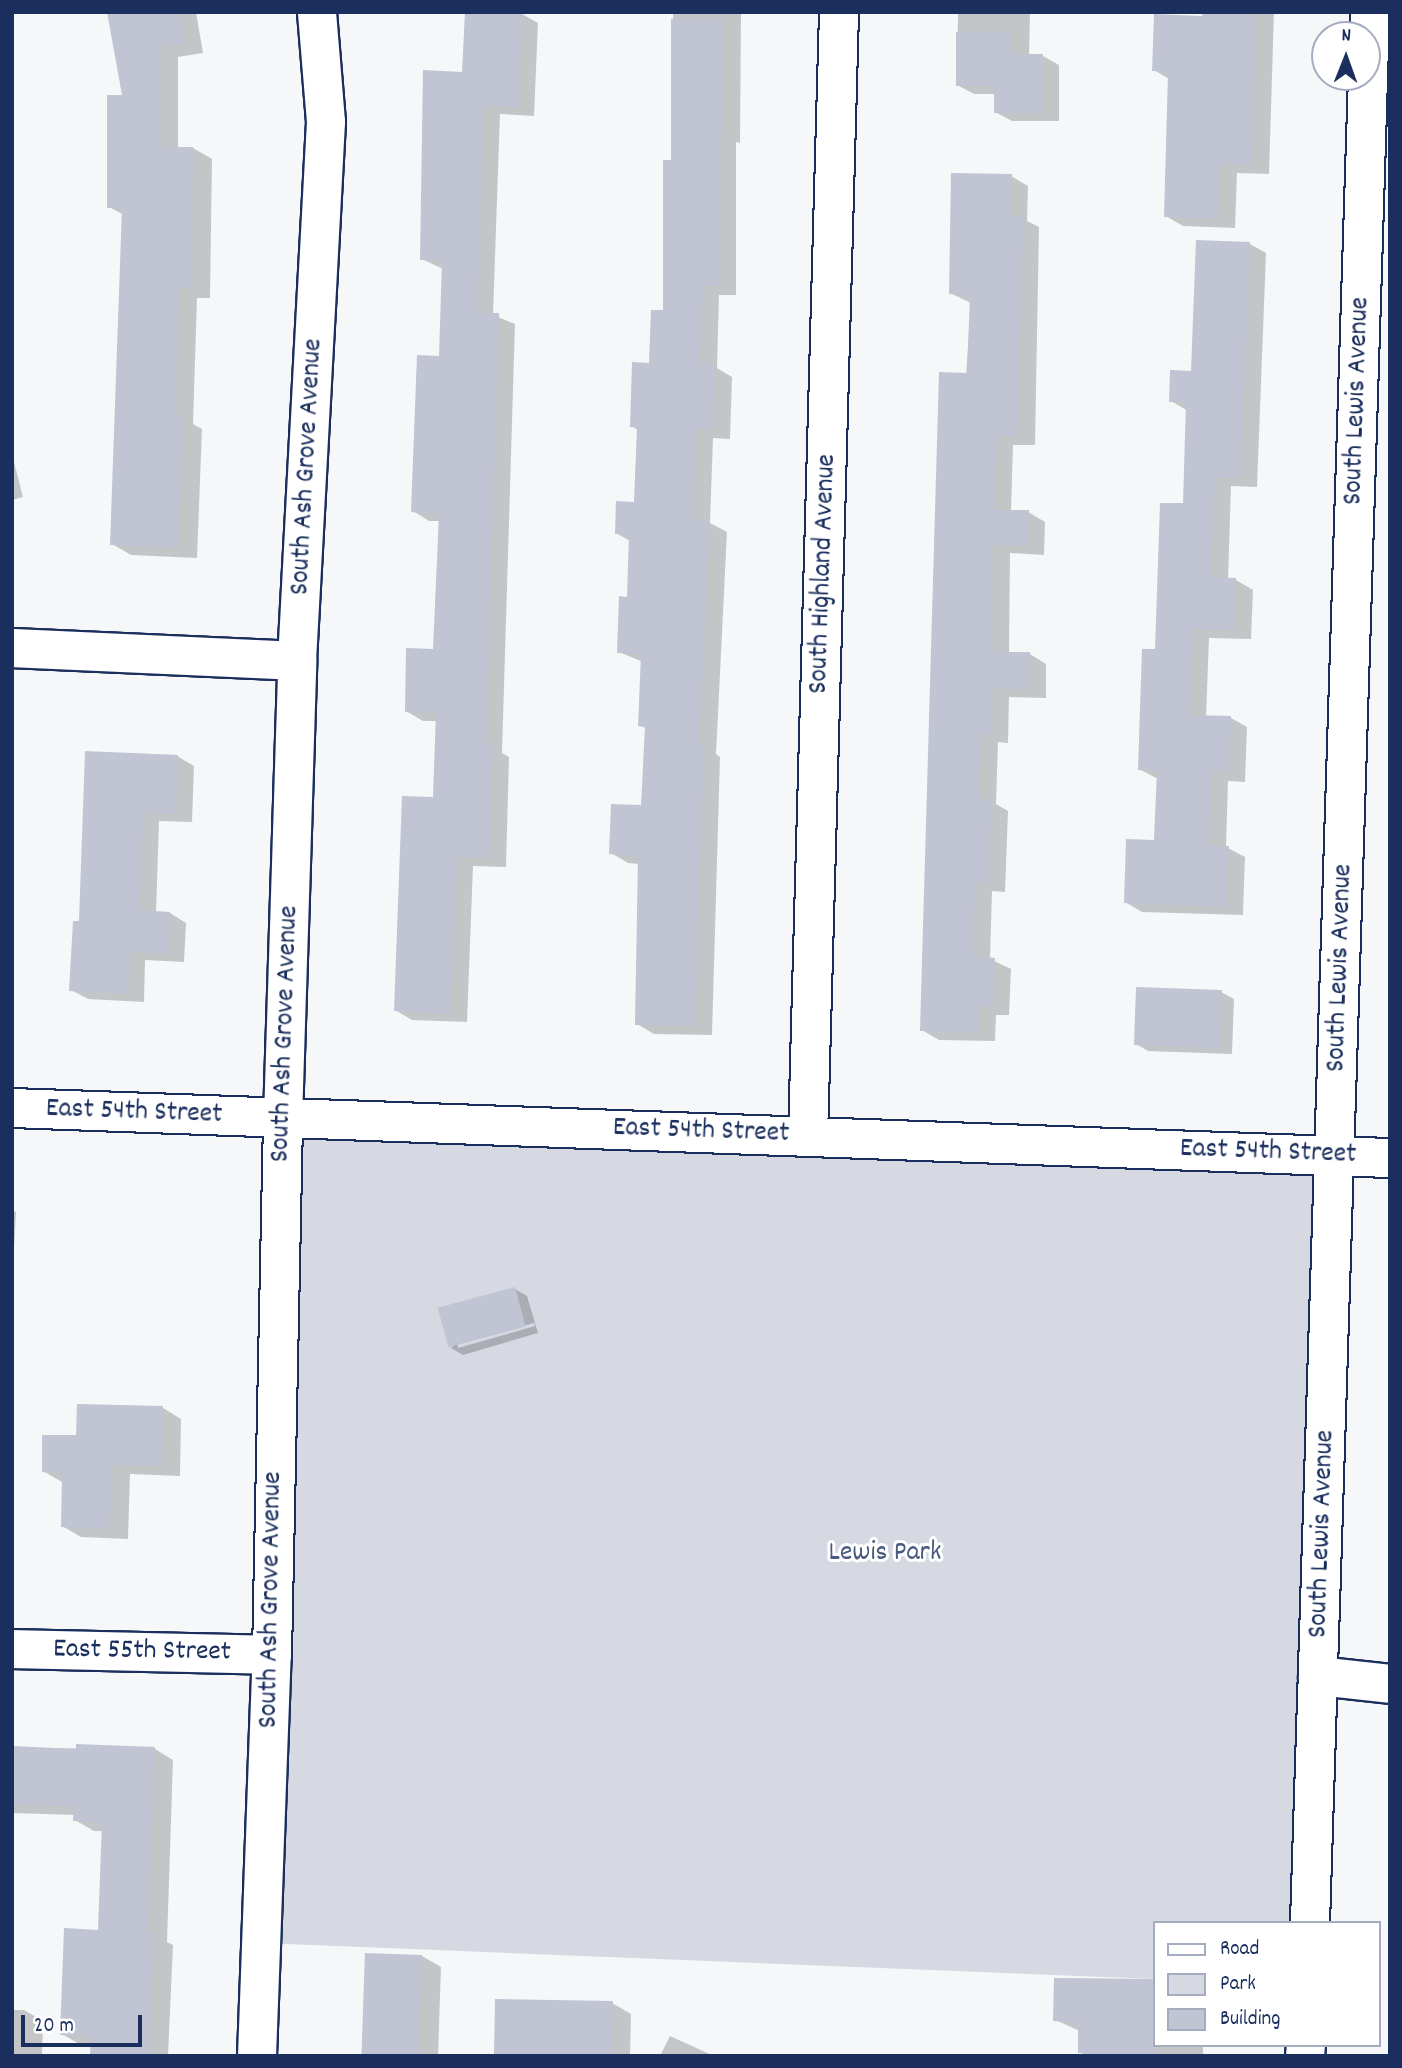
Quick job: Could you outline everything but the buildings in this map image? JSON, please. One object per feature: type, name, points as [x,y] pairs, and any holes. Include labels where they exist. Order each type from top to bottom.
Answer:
[{"type":"street","name":"South Ash Grove Avenue","points":[[257,2056],[272,1655],[282,1119],[297,661],[326,122],[317,12]]},
{"type":"street","name":"South Highland Avenue","points":[[808,1136],[839,12]]},
{"type":"street","name":"South Lewis Avenue","points":[[1310,1921],[1376,20]]},
{"type":"street","points":[[12,648],[297,661]]},
{"type":"street","name":"East 54th Street","points":[[12,1108],[1390,1158]]},
{"type":"street","name":"East 55th Street","points":[[12,1649],[272,1655]]},
{"type":"street","points":[[1318,1676],[1390,1684]]},
{"type":"green space","name":"Lewis Park","points":[[283,1119],[1335,1156],[1310,1921],[1154,1921],[1154,1979],[261,1943]]}]
